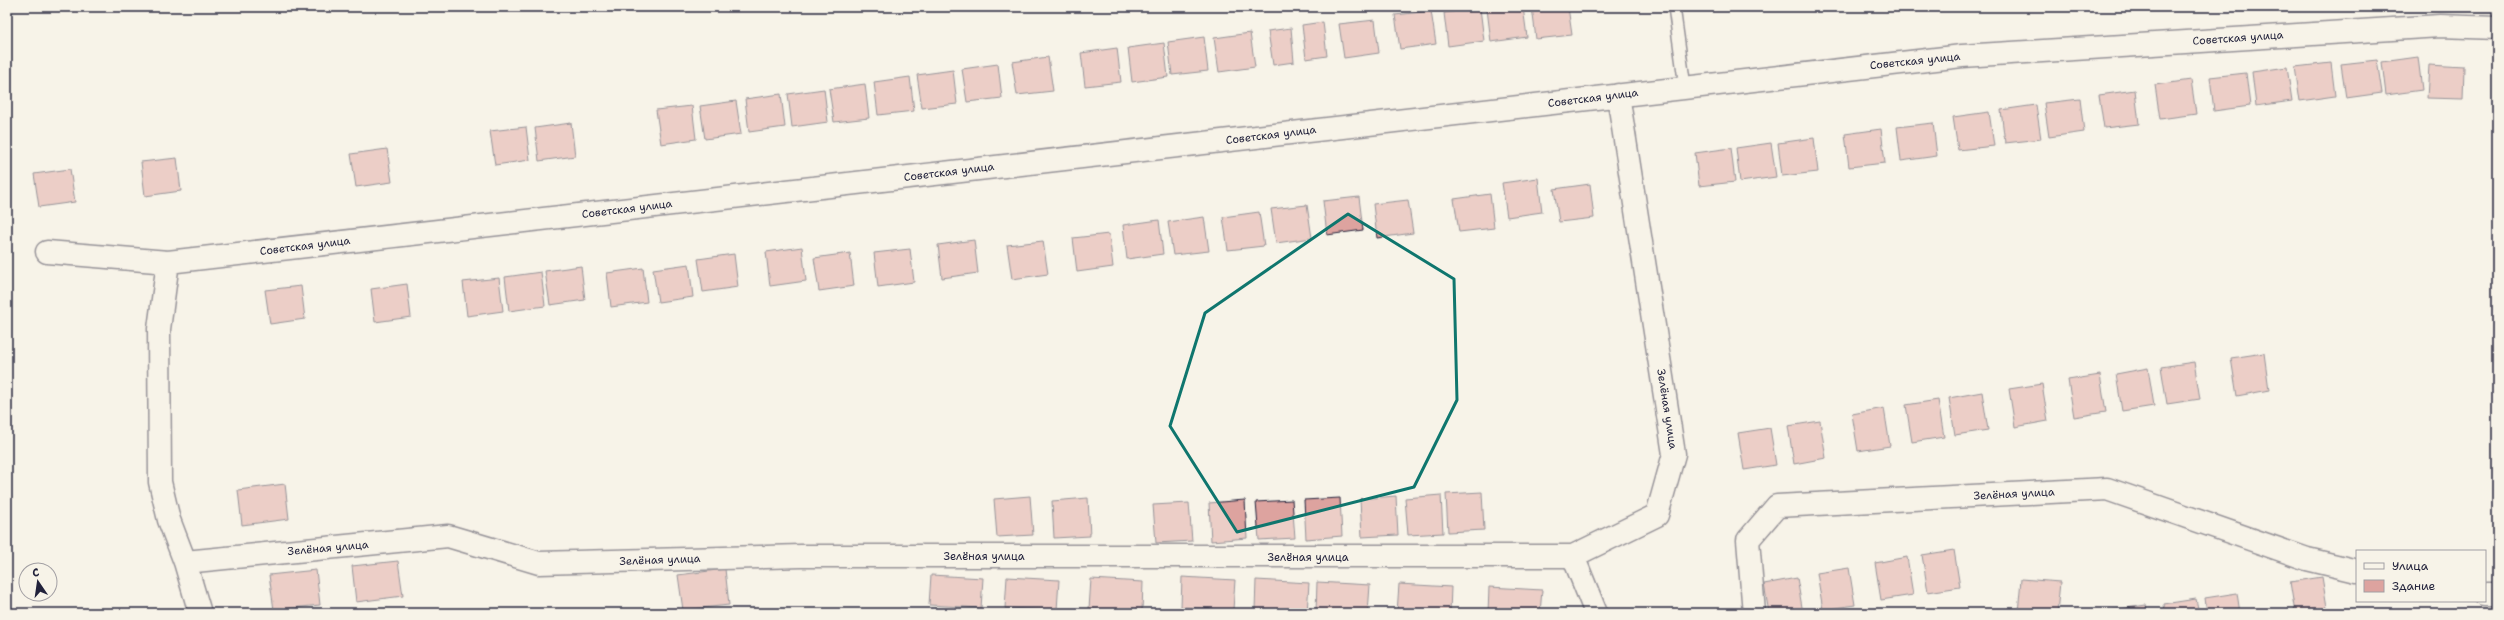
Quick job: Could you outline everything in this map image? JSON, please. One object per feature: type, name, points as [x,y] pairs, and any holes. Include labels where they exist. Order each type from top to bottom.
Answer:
[{"type":"street","name":"Советская улица","points":[[47,252],[168,262],[1962,56],[2440,26],[2497,28]]},
{"type":"street","name":"Зелёная улица","points":[[185,562],[448,536],[539,563],[801,556],[1573,556],[1657,515],[1674,454],[1618,95]]},
{"type":"street","points":[[168,262],[160,329],[160,482],[169,520],[185,562],[200,613]]},
{"type":"street","name":"Зелёная улица","points":[[1754,613],[1748,540],[1777,506],[2107,489],[2307,559],[2356,571]]},
{"type":"street","points":[[1573,556],[1596,613]]},
{"type":"street","points":[[2486,594],[2497,594]]},
{"type":"lane","points":[[1674,7],[1685,87]]},
{"type":"highlighted area","points":[[1348,214],[1454,279],[1457,400],[1414,487],[1237,532],[1170,426],[1205,313]]},
{"type":"building","points":[[1501,7],[1523,7],[1527,37],[1491,42],[1487,9]]},
{"type":"building","points":[[1532,7],[1568,7],[1572,35],[1536,39]]},
{"type":"building","points":[[1480,8],[1484,41],[1448,46],[1444,13]]},
{"type":"building","points":[[1431,11],[1436,44],[1400,49],[1395,15]]},
{"type":"building","points":[[1375,20],[1379,53],[1344,58],[1339,24]]},
{"type":"building","points":[[1323,22],[1327,56],[1306,59],[1302,25]]},
{"type":"building","points":[[1291,28],[1294,62],[1273,65],[1268,31]]},
{"type":"building","points":[[1250,33],[1255,67],[1219,72],[1214,38]]},
{"type":"building","points":[[1204,37],[1208,71],[1172,75],[1168,42]]},
{"type":"building","points":[[1164,43],[1168,77],[1132,82],[1128,48]]},
{"type":"building","points":[[1117,48],[1121,82],[1085,86],[1081,53]]},
{"type":"building","points":[[1048,57],[1053,91],[1017,95],[1012,62]]},
{"type":"building","points":[[2418,57],[2422,90],[2386,95],[2382,62]]},
{"type":"building","points":[[2377,60],[2382,93],[2346,98],[2341,64]]},
{"type":"building","points":[[2331,63],[2335,96],[2300,101],[2295,67]]},
{"type":"building","points":[[998,64],[1002,98],[967,102],[962,69]]},
{"type":"building","points":[[2429,65],[2464,67],[2463,99],[2427,98]]},
{"type":"building","points":[[2287,67],[2292,101],[2256,106],[2252,72]]},
{"type":"building","points":[[953,70],[957,104],[922,108],[917,75]]},
{"type":"building","points":[[2246,73],[2250,106],[2214,111],[2210,77]]},
{"type":"building","points":[[910,77],[914,111],[878,115],[874,82]]},
{"type":"building","points":[[2191,80],[2196,114],[2160,119],[2155,85]]},
{"type":"building","points":[[865,84],[869,118],[834,122],[829,89]]},
{"type":"building","points":[[824,89],[828,122],[792,127],[788,94]]},
{"type":"building","points":[[2135,90],[2139,124],[2104,128],[2099,95]]},
{"type":"building","points":[[781,94],[785,127],[749,132],[745,99]]},
{"type":"building","points":[[2080,99],[2084,132],[2049,137],[2044,103]]},
{"type":"building","points":[[736,101],[741,134],[705,139],[700,106]]},
{"type":"building","points":[[2036,105],[2041,139],[2005,143],[2001,110]]},
{"type":"building","points":[[692,106],[696,139],[661,144],[656,110]]},
{"type":"building","points":[[1989,112],[1994,146],[1958,150],[1953,117]]},
{"type":"building","points":[[571,123],[575,156],[539,161],[535,128]]},
{"type":"building","points":[[1933,123],[1937,156],[1901,161],[1897,127]]},
{"type":"building","points":[[526,127],[530,160],[495,165],[490,131]]},
{"type":"building","points":[[1881,129],[1885,163],[1849,167],[1845,134]]},
{"type":"building","points":[[1814,138],[1818,172],[1782,176],[1778,143]]},
{"type":"building","points":[[1771,143],[1776,177],[1740,182],[1736,148]]},
{"type":"building","points":[[1731,148],[1735,182],[1699,186],[1695,153]]},
{"type":"building","points":[[387,149],[392,182],[356,187],[351,154]]},
{"type":"building","points":[[177,158],[181,191],[145,196],[141,162]]},
{"type":"building","points":[[70,169],[75,202],[39,207],[34,174]]},
{"type":"building","points":[[1538,178],[1542,212],[1507,217],[1502,183]]},
{"type":"building","points":[[1590,184],[1594,218],[1559,222],[1554,189]]},
{"type":"building","points":[[1490,194],[1494,228],[1459,232],[1454,199]]},
{"type":"building","points":[[1359,197],[1363,230],[1327,235],[1323,201]]},
{"type":"building","points":[[1408,200],[1413,233],[1377,238],[1373,204]]},
{"type":"building","points":[[1307,205],[1312,238],[1276,243],[1271,209]]},
{"type":"building","points":[[1259,212],[1264,246],[1228,250],[1223,217]]},
{"type":"building","points":[[1204,217],[1209,251],[1173,255],[1168,222]]},
{"type":"building","points":[[1159,220],[1163,254],[1127,259],[1123,225]]},
{"type":"building","points":[[1109,234],[1113,267],[1077,272],[1073,238]]},
{"type":"building","points":[[974,240],[978,273],[942,278],[938,245]]},
{"type":"building","points":[[1043,241],[1048,274],[1012,279],[1007,245]]},
{"type":"building","points":[[802,247],[806,281],[770,286],[766,252]]},
{"type":"building","points":[[910,249],[914,282],[878,287],[874,253]]},
{"type":"building","points":[[850,253],[854,286],[819,291],[814,258]]},
{"type":"building","points":[[734,254],[738,287],[703,292],[698,259]]},
{"type":"building","points":[[689,264],[693,297],[658,302],[653,269]]},
{"type":"building","points":[[581,266],[585,300],[550,305],[545,271]]},
{"type":"building","points":[[643,268],[647,302],[611,307],[607,273]]},
{"type":"building","points":[[541,272],[545,306],[509,311],[505,277]]},
{"type":"building","points":[[499,278],[503,311],[467,316],[463,282]]},
{"type":"building","points":[[407,284],[411,317],[375,322],[371,289]]},
{"type":"building","points":[[301,286],[305,319],[270,324],[265,290]]},
{"type":"building","points":[[2264,353],[2269,390],[2237,396],[2231,358]]},
{"type":"building","points":[[2194,362],[2200,399],[2167,404],[2161,367]]},
{"type":"building","points":[[2148,368],[2154,406],[2122,411],[2116,374]]},
{"type":"building","points":[[2100,375],[2106,412],[2074,417],[2068,380]]},
{"type":"building","points":[[2042,384],[2048,421],[2015,427],[2009,389]]},
{"type":"building","points":[[1982,392],[1988,430],[1955,435],[1949,398]]},
{"type":"building","points":[[1938,400],[1944,437],[1912,442],[1906,405]]},
{"type":"building","points":[[1884,408],[1890,446],[1858,451],[1852,414]]},
{"type":"building","points":[[1820,421],[1826,458],[1794,464],[1788,426]]},
{"type":"building","points":[[1770,428],[1776,465],[1744,470],[1738,433]]},
{"type":"building","points":[[285,484],[289,519],[242,525],[238,490]]},
{"type":"building","points":[[1482,492],[1484,530],[1448,532],[1446,494]]},
{"type":"building","points":[[1441,495],[1443,533],[1408,535],[1405,498]]},
{"type":"building","points":[[1030,496],[1033,535],[997,537],[994,499]]},
{"type":"building","points":[[1396,496],[1398,535],[1362,537],[1360,499]]},
{"type":"building","points":[[1088,498],[1090,536],[1054,538],[1052,501]]},
{"type":"building","points":[[1340,498],[1342,536],[1306,539],[1304,500]]},
{"type":"building","points":[[1245,500],[1247,538],[1211,541],[1209,503]]},
{"type":"building","points":[[1292,500],[1295,538],[1259,540],[1256,502]]},
{"type":"building","points":[[1189,503],[1192,541],[1156,543],[1153,505]]},
{"type":"building","points":[[1954,550],[1960,587],[1928,592],[1922,555]]},
{"type":"building","points":[[1907,557],[1913,595],[1881,600],[1875,563]]},
{"type":"building","points":[[398,561],[403,596],[356,602],[352,566]]},
{"type":"building","points":[[1849,568],[1855,605],[1823,610],[1817,573]]},
{"type":"building","points":[[725,569],[729,605],[683,610],[678,575]]},
{"type":"building","points":[[316,570],[320,605],[274,610],[269,575]]},
{"type":"building","points":[[931,575],[983,578],[981,608],[929,605]]},
{"type":"building","points":[[1007,577],[1059,580],[1057,610],[1005,608]]},
{"type":"building","points":[[1182,577],[1235,580],[1233,610],[1181,607]]},
{"type":"building","points":[[2322,577],[2328,613],[2295,613],[2290,582]]},
{"type":"building","points":[[1797,578],[1803,613],[1769,613],[1764,584]]},
{"type":"building","points":[[1091,579],[1143,582],[1142,612],[1089,609]]},
{"type":"building","points":[[2021,579],[2060,582],[2057,613],[2018,613]]},
{"type":"building","points":[[1256,580],[1309,583],[1307,613],[1255,610]]},
{"type":"building","points":[[1317,582],[1370,585],[1368,613],[1316,612]]},
{"type":"building","points":[[1399,584],[1451,587],[1450,613],[1397,613]]},
{"type":"building","points":[[1489,587],[1542,590],[1540,613],[1488,613]]},
{"type":"building","points":[[2237,593],[2240,613],[2207,613],[2205,598]]},
{"type":"building","points":[[2196,599],[2199,613],[2165,613],[2164,604]]},
{"type":"building","points":[[2146,605],[2147,613],[2114,613],[2113,610]]}]
